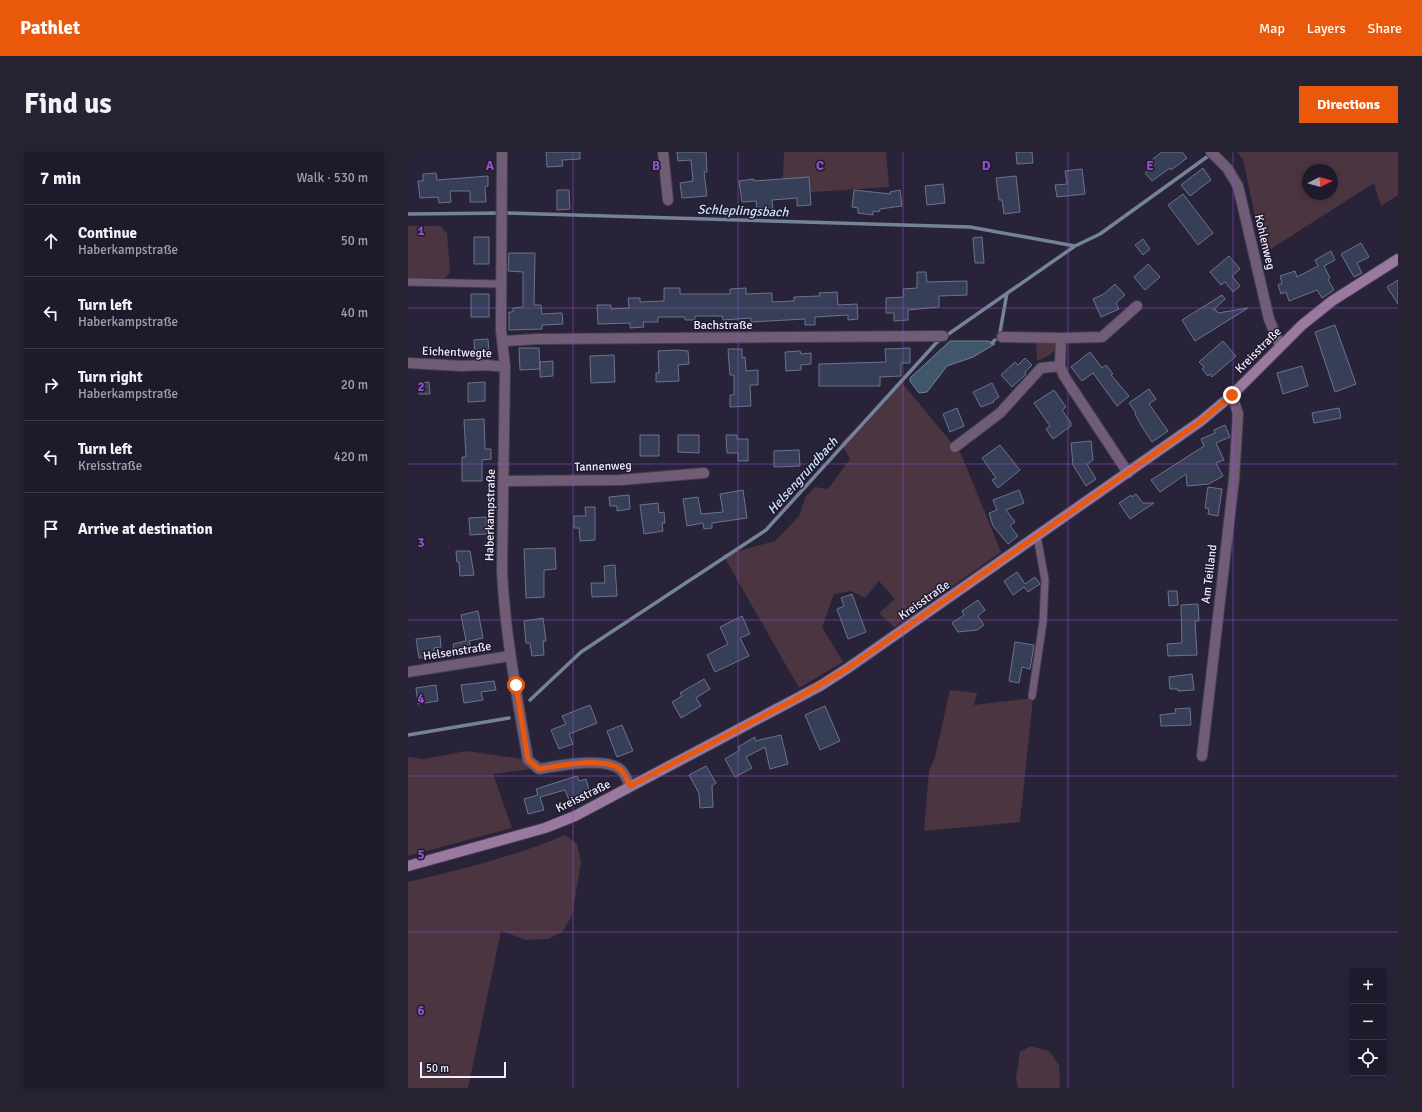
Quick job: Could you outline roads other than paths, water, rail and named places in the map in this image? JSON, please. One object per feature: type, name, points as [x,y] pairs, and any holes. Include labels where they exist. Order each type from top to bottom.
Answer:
[{"type":"street","name":"Haberkampstraße","points":[[502,152],[501,330],[505,367],[502,570],[503,603],[510,656],[528,760],[539,769],[586,763],[613,765],[621,770],[630,786]]},
{"type":"street","points":[[663,152],[668,200]]},
{"type":"street","name":"Kohlenweg","points":[[1213,154],[1227,168],[1238,186],[1269,319],[1280,346]]},
{"type":"street","name":"Kreisstraße","points":[[408,866],[545,828],[575,816],[820,686],[848,668],[1201,421],[1232,395],[1280,346],[1332,301],[1398,259]]},
{"type":"street","points":[[1002,337],[1102,337],[1137,306]]},
{"type":"street","name":"Bachstraße","points":[[503,340],[943,336]]},
{"type":"street","points":[[1061,338],[1060,366],[1064,376],[1128,473]]},
{"type":"street","name":"Eichentwegte","points":[[408,363],[462,366],[486,365],[505,367]]},
{"type":"street","points":[[955,447],[1000,412],[1041,368],[1060,366]]},
{"type":"street","name":"Am Teilland","points":[[1202,756],[1234,479],[1238,414],[1232,395]]},
{"type":"street","name":"Tannenweg","points":[[503,481],[620,480],[704,473]]},
{"type":"street","name":"Helsenstraße","points":[[408,672],[510,656]]},
{"type":"lane","points":[[408,282],[501,284]]},
{"type":"lane","points":[[1032,696],[1042,622],[1045,580],[1037,536]]},
{"type":"water","points":[[950,341],[988,341],[995,344],[973,357],[947,366],[927,392],[919,393],[910,381],[910,378]]},
{"type":"waterway","name":"Helsengrundbach","points":[[530,700],[581,652],[766,530],[937,342],[1075,246],[1100,234],[1211,154]]},
{"type":"waterway","name":"Schleplingsbach","points":[[408,214],[506,213],[970,227],[1075,246]]},
{"type":"waterway","points":[[1000,332],[1007,293]]},
{"type":"waterway","points":[[992,343],[995,340]]},
{"type":"waterway","name":"Helsengrundbach","points":[[408,735],[509,718]]}]
